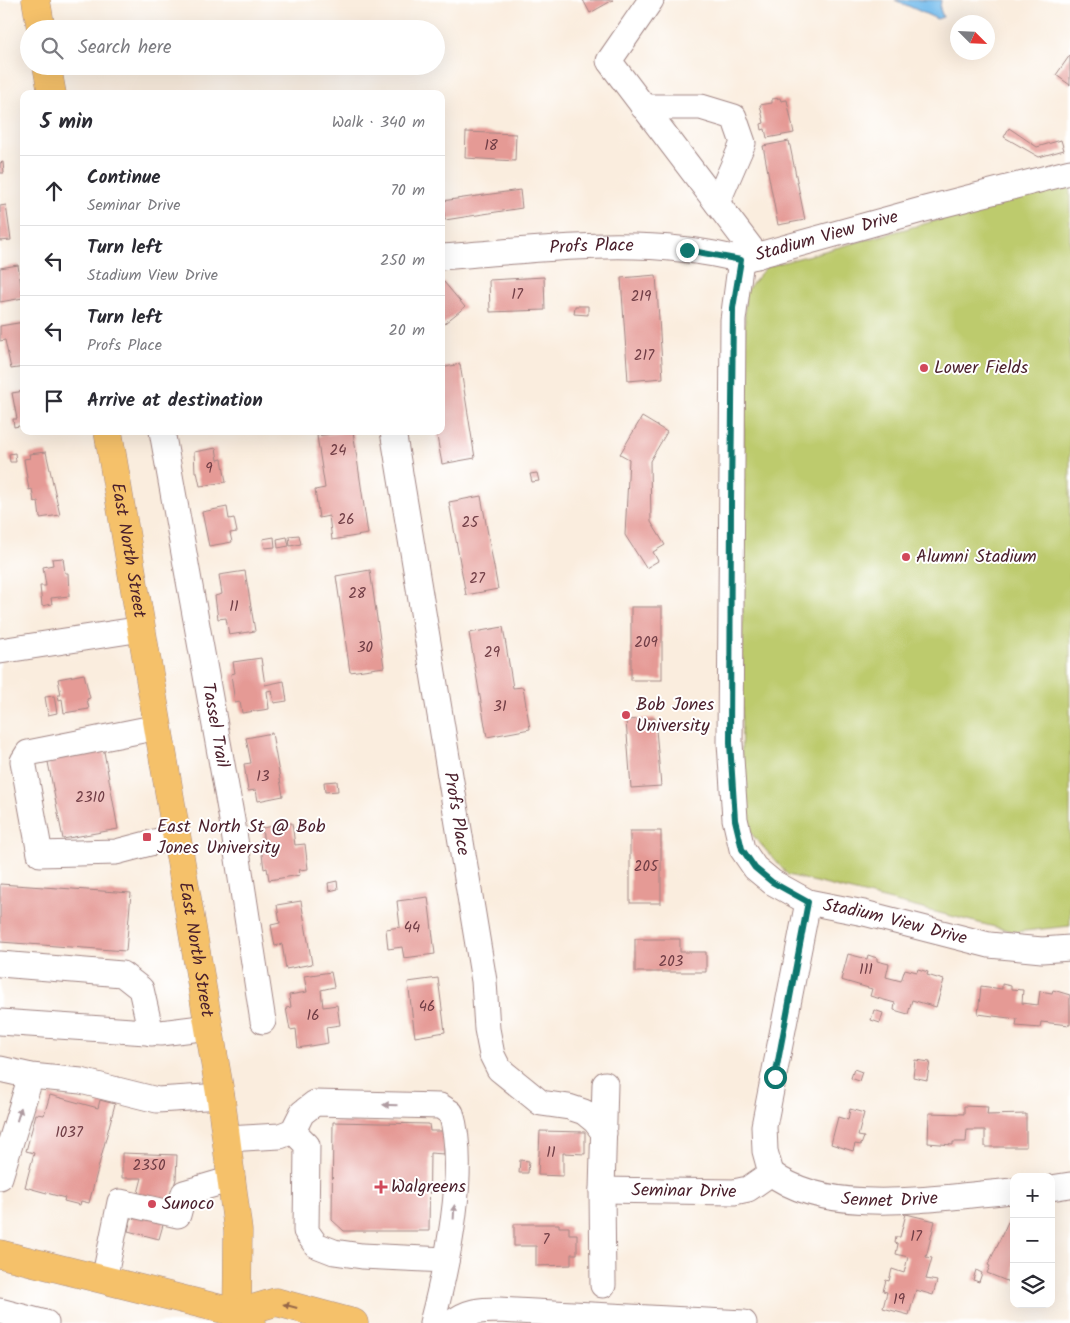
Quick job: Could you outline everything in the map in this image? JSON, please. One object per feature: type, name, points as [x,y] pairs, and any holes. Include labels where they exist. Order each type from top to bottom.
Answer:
[{"type":"main road","points":[[36,0],[39,20]]},
{"type":"main road","points":[[49,75],[51,90]]},
{"type":"main road","name":"East North Street","points":[[109,435],[221,1096],[238,1231],[242,1320]]},
{"type":"main road","points":[[0,1254],[104,1280],[242,1320],[276,1302],[354,1323]]},
{"type":"street","points":[[652,0],[609,62],[717,203],[749,258]]},
{"type":"street","points":[[643,106],[701,107],[734,117],[743,143],[717,203]]},
{"type":"street","name":"Stadium View Drive","points":[[1070,172],[925,209],[749,258],[733,308],[730,743],[735,820],[742,849],[755,868],[772,882],[808,902],[864,913],[989,945],[1026,949],[1070,948]]},
{"type":"street","name":"Profs Place","points":[[445,257],[611,245],[687,250],[749,258]]},
{"type":"street","name":"Tassel Trail","points":[[163,435],[232,820],[263,1021]]},
{"type":"street","name":"Profs Place","points":[[394,435],[484,981],[487,1029],[492,1055],[499,1068],[541,1104],[569,1107],[584,1112],[595,1121],[604,1133]]},
{"type":"street","points":[[0,651],[142,629]]},
{"type":"street","points":[[158,727],[28,753],[23,761],[40,854],[116,852],[177,836]]},
{"type":"street","points":[[771,1173],[765,1151],[764,1126],[808,902]]},
{"type":"street","points":[[0,964],[122,974],[141,989],[151,1033]]},
{"type":"street","points":[[0,1022],[151,1033],[210,1028]]},
{"type":"street","points":[[0,1069],[31,1076],[81,1081],[157,1100],[221,1096]]},
{"type":"street","points":[[0,1177],[31,1076]]},
{"type":"street","points":[[603,1284],[602,1190],[605,1084]]},
{"type":"street","points":[[226,1139],[280,1136],[293,1131],[302,1113],[315,1103],[440,1106],[450,1112],[457,1133],[454,1219],[432,1323]]},
{"type":"street","points":[[293,1131],[307,1145],[306,1231],[316,1245],[334,1252],[362,1256],[446,1260]]},
{"type":"street","name":"Seminar Drive","points":[[602,1190],[734,1192],[748,1189],[771,1173]]},
{"type":"street","name":"Sennet Drive","points":[[771,1173],[779,1179],[803,1189],[849,1201],[914,1199],[1010,1191]]},
{"type":"street","points":[[104,1280],[120,1202],[178,1215],[184,1193],[232,1179]]},
{"type":"street","points":[[1055,1187],[1070,1185]]},
{"type":"street","points":[[452,1323],[461,1316],[475,1311],[499,1310],[744,1323]]},
{"type":"street","points":[[0,1311],[46,1323]]},
{"type":"green space","name":"Alumni Stadium","points":[[1070,184],[1070,926],[1015,932],[788,875],[741,822],[745,292],[766,267]]},
{"type":"water","points":[[895,0],[941,0],[940,9],[943,17],[937,19]]},
{"type":"building","points":[[583,0],[613,0],[590,13]]},
{"type":"building","points":[[1070,55],[1070,85],[1056,75]]},
{"type":"building","points":[[780,98],[781,101],[787,100],[794,133],[767,138],[765,129],[762,130],[761,124],[764,123],[760,105],[772,103],[772,99]]},
{"type":"building","points":[[1009,128],[1037,147],[1061,140],[1064,150],[1039,157],[1004,137]]},
{"type":"building","points":[[466,132],[516,134],[515,161],[465,158]]},
{"type":"building","points":[[789,141],[805,220],[778,225],[763,146]]},
{"type":"building","points":[[3,162],[4,173],[0,173],[0,163]]},
{"type":"building","points":[[520,190],[522,208],[445,220],[445,201]]},
{"type":"building","points":[[6,205],[11,240],[0,241],[0,206]]},
{"type":"building","points":[[18,265],[20,299],[0,302],[0,268]]},
{"type":"building","points":[[656,275],[663,378],[628,381],[621,278]]},
{"type":"building","points":[[544,277],[545,310],[490,312],[489,280]]},
{"type":"building","points":[[445,283],[465,307],[445,323]]},
{"type":"building","points":[[575,306],[588,306],[588,315],[574,314]]},
{"type":"building","points":[[20,323],[20,368],[11,369],[5,340],[0,341],[0,326]]},
{"type":"building","points":[[460,364],[475,458],[442,464],[437,435],[445,435],[445,367]]},
{"type":"building","points":[[20,392],[20,426],[14,427],[13,419],[17,419],[12,393]]},
{"type":"building","points":[[642,417],[667,432],[650,461],[651,522],[665,545],[653,552],[658,561],[646,568],[625,535],[629,459],[620,454]]},
{"type":"building","points":[[354,435],[368,534],[332,540],[329,516],[319,518],[315,490],[325,488],[317,436]]},
{"type":"building","points":[[216,448],[218,460],[222,459],[226,482],[200,486],[197,472],[195,472],[194,452]]},
{"type":"building","points":[[46,452],[60,515],[40,518],[38,501],[34,502],[32,489],[29,490],[24,459],[30,458],[29,454]]},
{"type":"building","points":[[15,453],[16,462],[10,462],[9,454]]},
{"type":"building","points":[[537,473],[539,481],[532,482],[530,474]]},
{"type":"building","points":[[481,496],[498,589],[466,595],[449,502]]},
{"type":"building","points":[[227,507],[229,519],[234,518],[237,532],[230,533],[232,542],[209,546],[202,512]]},
{"type":"building","points":[[299,535],[301,544],[290,546],[289,536]]},
{"type":"building","points":[[274,537],[275,547],[265,548],[263,539]]},
{"type":"building","points":[[287,537],[289,546],[278,548],[277,539]]},
{"type":"building","points":[[63,558],[65,573],[68,573],[69,596],[51,598],[52,604],[42,606],[40,586],[46,586],[43,567],[53,565],[52,559]]},
{"type":"building","points":[[370,570],[384,667],[350,672],[336,576]]},
{"type":"building","points":[[245,571],[255,631],[229,635],[226,618],[218,619],[215,596],[222,594],[219,575]]},
{"type":"building","points":[[631,607],[662,607],[662,680],[631,680]]},
{"type":"building","points":[[503,627],[513,688],[523,687],[530,729],[487,737],[469,633]]},
{"type":"building","points":[[261,658],[265,685],[284,681],[287,701],[274,703],[272,690],[267,691],[269,709],[242,713],[240,702],[235,703],[231,674],[235,673],[233,662]]},
{"type":"building","points":[[84,674],[90,698],[87,699],[89,709],[64,713],[62,699],[59,700],[58,695],[61,695],[58,679]]},
{"type":"building","points":[[54,696],[57,713],[48,715],[45,697]]},
{"type":"building","points":[[655,718],[661,786],[631,788],[626,720]]},
{"type":"building","points":[[272,733],[283,796],[258,801],[256,790],[248,791],[244,764],[251,763],[246,738]]},
{"type":"building","points":[[103,746],[118,829],[63,839],[47,757]]},
{"type":"building","points":[[337,781],[338,791],[325,792],[324,782]]},
{"type":"building","points":[[292,823],[295,845],[305,844],[308,869],[299,870],[300,875],[269,880],[267,868],[264,869],[261,847],[264,846],[262,828]]},
{"type":"building","points":[[630,831],[661,831],[661,903],[630,903]]},
{"type":"building","points":[[337,881],[338,889],[329,891],[328,883]]},
{"type":"building","points":[[0,884],[131,893],[126,951],[0,942]]},
{"type":"building","points":[[428,897],[435,954],[404,958],[402,947],[388,949],[386,929],[400,927],[397,901]]},
{"type":"building","points":[[301,901],[312,964],[286,969],[282,944],[275,946],[271,925],[280,923],[277,905]]},
{"type":"building","points":[[635,939],[680,939],[680,952],[706,952],[706,972],[635,972]]},
{"type":"building","points":[[848,954],[867,959],[868,955],[877,958],[877,961],[889,964],[886,977],[901,981],[905,969],[917,972],[918,969],[928,972],[927,975],[944,980],[936,1007],[912,1000],[908,1014],[894,1010],[895,1003],[870,996],[872,989],[841,980]]},
{"type":"building","points":[[331,972],[334,987],[321,990],[323,1007],[337,1005],[340,1025],[326,1027],[328,1043],[298,1048],[296,1029],[290,1030],[286,1008],[291,1007],[289,995],[307,992],[304,976]]},
{"type":"building","points":[[438,978],[445,1032],[415,1037],[408,982]]},
{"type":"building","points":[[1002,984],[1011,986],[1011,989],[1023,990],[1022,1003],[1038,1005],[1040,991],[1052,993],[1053,990],[1070,995],[1070,1025],[1041,1022],[1040,1028],[1016,1026],[1017,1019],[978,1014],[981,986],[1002,989]]},
{"type":"building","points":[[874,1010],[883,1013],[880,1023],[871,1020]]},
{"type":"building","points":[[915,1060],[930,1062],[927,1080],[913,1077]]},
{"type":"building","points":[[854,1069],[862,1072],[859,1081],[851,1078]]},
{"type":"building","points":[[50,1095],[98,1108],[100,1100],[115,1104],[89,1203],[81,1201],[80,1205],[64,1201],[65,1198],[25,1187],[34,1153],[26,1151],[36,1114],[44,1115]]},
{"type":"building","points":[[964,1106],[988,1107],[987,1115],[1026,1114],[1026,1147],[985,1147],[985,1130],[967,1130],[966,1142],[953,1142],[953,1145],[928,1143],[929,1113],[964,1114]]},
{"type":"building","points":[[850,1109],[864,1113],[858,1136],[864,1137],[861,1145],[855,1144],[853,1151],[831,1144],[838,1117],[848,1120]]},
{"type":"building","name":"Walgreens","points":[[333,1122],[429,1124],[430,1131],[444,1131],[444,1154],[430,1153],[429,1231],[344,1231],[332,1220]]},
{"type":"building","points":[[540,1131],[585,1132],[585,1154],[563,1153],[563,1176],[538,1175]]},
{"type":"building","name":"Sunoco","points":[[122,1153],[177,1155],[176,1179],[159,1239],[128,1231],[142,1178],[122,1178]]},
{"type":"building","points":[[520,1160],[529,1161],[528,1173],[519,1173]]},
{"type":"building","points":[[906,1214],[935,1221],[926,1257],[932,1258],[926,1279],[937,1281],[933,1295],[916,1290],[909,1315],[883,1308],[887,1292],[883,1291],[886,1280],[889,1281],[892,1269],[904,1273],[908,1257],[896,1254],[898,1244],[895,1243],[896,1237],[900,1237]]},
{"type":"building","points":[[1008,1222],[1010,1223],[1010,1282],[987,1273],[990,1266],[988,1265]]},
{"type":"building","points":[[514,1224],[559,1224],[559,1227],[569,1227],[569,1234],[577,1234],[577,1254],[571,1254],[571,1265],[536,1266],[536,1246],[514,1246]]},
{"type":"building","points":[[976,1270],[982,1273],[979,1282],[973,1280]]},
{"type":"place","name":"Lower Fields","points":[[924,368]]},
{"type":"place","name":"Alumni Stadium","points":[[906,557]]},
{"type":"place","name":"Bob Jones University","points":[[626,715]]},
{"type":"place","name":"East North St @ Bob Jones University","points":[[147,837]]},
{"type":"place","name":"Walgreens","points":[[381,1187]]},
{"type":"place","name":"Sunoco","points":[[152,1204]]},
{"type":"route","points":[[687,250],[741,260],[733,308],[730,743],[735,820],[742,849],[755,868],[772,882],[808,902],[775,1077]]}]
